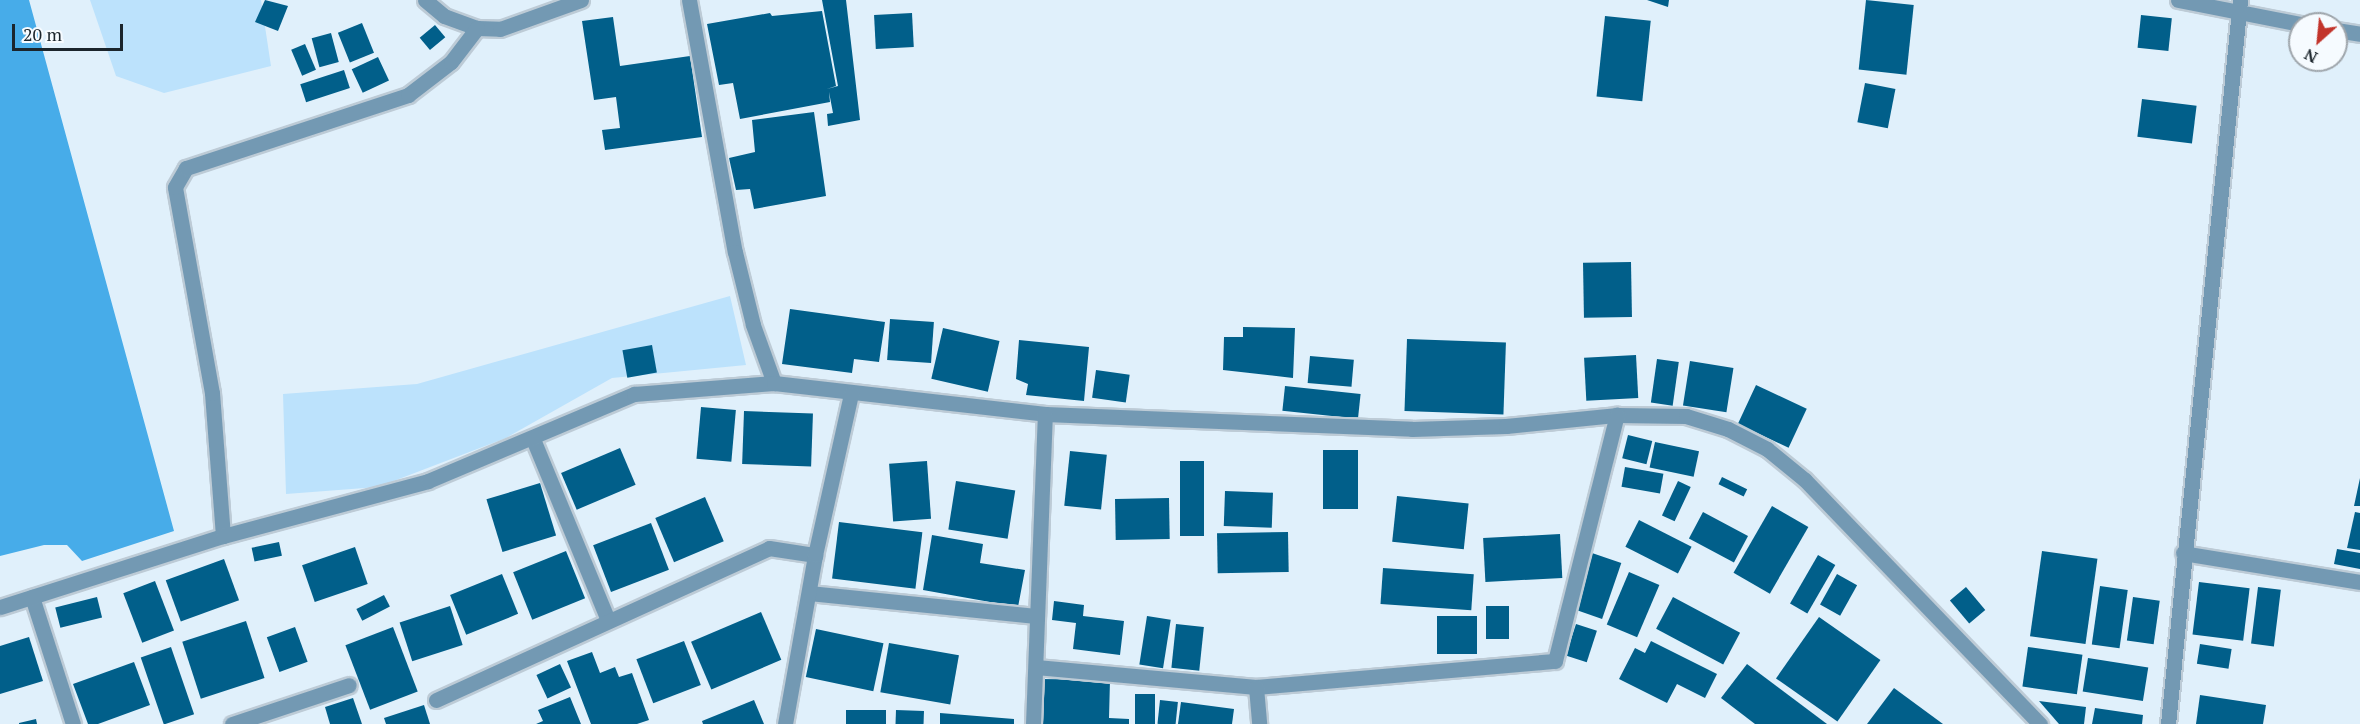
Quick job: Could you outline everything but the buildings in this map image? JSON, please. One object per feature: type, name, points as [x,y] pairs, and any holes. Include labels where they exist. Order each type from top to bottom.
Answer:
[{"type":"street","points":[[425,0],[444,16],[477,28],[500,29],[581,0]]},
{"type":"street","points":[[689,0],[735,252],[753,325],[774,383]]},
{"type":"street","points":[[2178,0],[2239,7],[2288,21]]},
{"type":"street","points":[[2168,724],[2183,553],[2239,7]]},
{"type":"street","points":[[223,536],[212,393],[176,187],[186,168],[408,95],[451,62],[477,28]]},
{"type":"street","points":[[0,608],[223,536],[428,481],[533,439],[634,394],[774,383],[851,394],[1045,414],[1412,429],[1506,426],[1617,415],[1686,416],[1728,429],[1767,449],[1805,480],[2040,724]]},
{"type":"street","points":[[785,724],[815,555],[851,394]]},
{"type":"street","points":[[1033,724],[1045,414]]},
{"type":"street","points":[[1036,667],[1256,687],[1554,661],[1617,415]]},
{"type":"street","points":[[533,439],[608,620]]},
{"type":"street","points":[[436,700],[769,548],[815,555]]},
{"type":"street","points":[[2183,553],[2360,582]]},
{"type":"street","points":[[809,593],[1036,616]]},
{"type":"street","points":[[32,597],[73,724]]},
{"type":"street","points":[[232,724],[349,685]]},
{"type":"street","points":[[1256,687],[1259,724]]},
{"type":"shaded area","points":[[90,0],[261,0],[271,66],[164,93],[116,76]]},
{"type":"shaded area","points":[[730,296],[746,365],[612,378],[506,438],[378,487],[286,494],[283,394],[417,384]]},
{"type":"water","points":[[0,0],[29,0],[174,531],[82,561],[67,545],[44,545],[0,556]]}]
